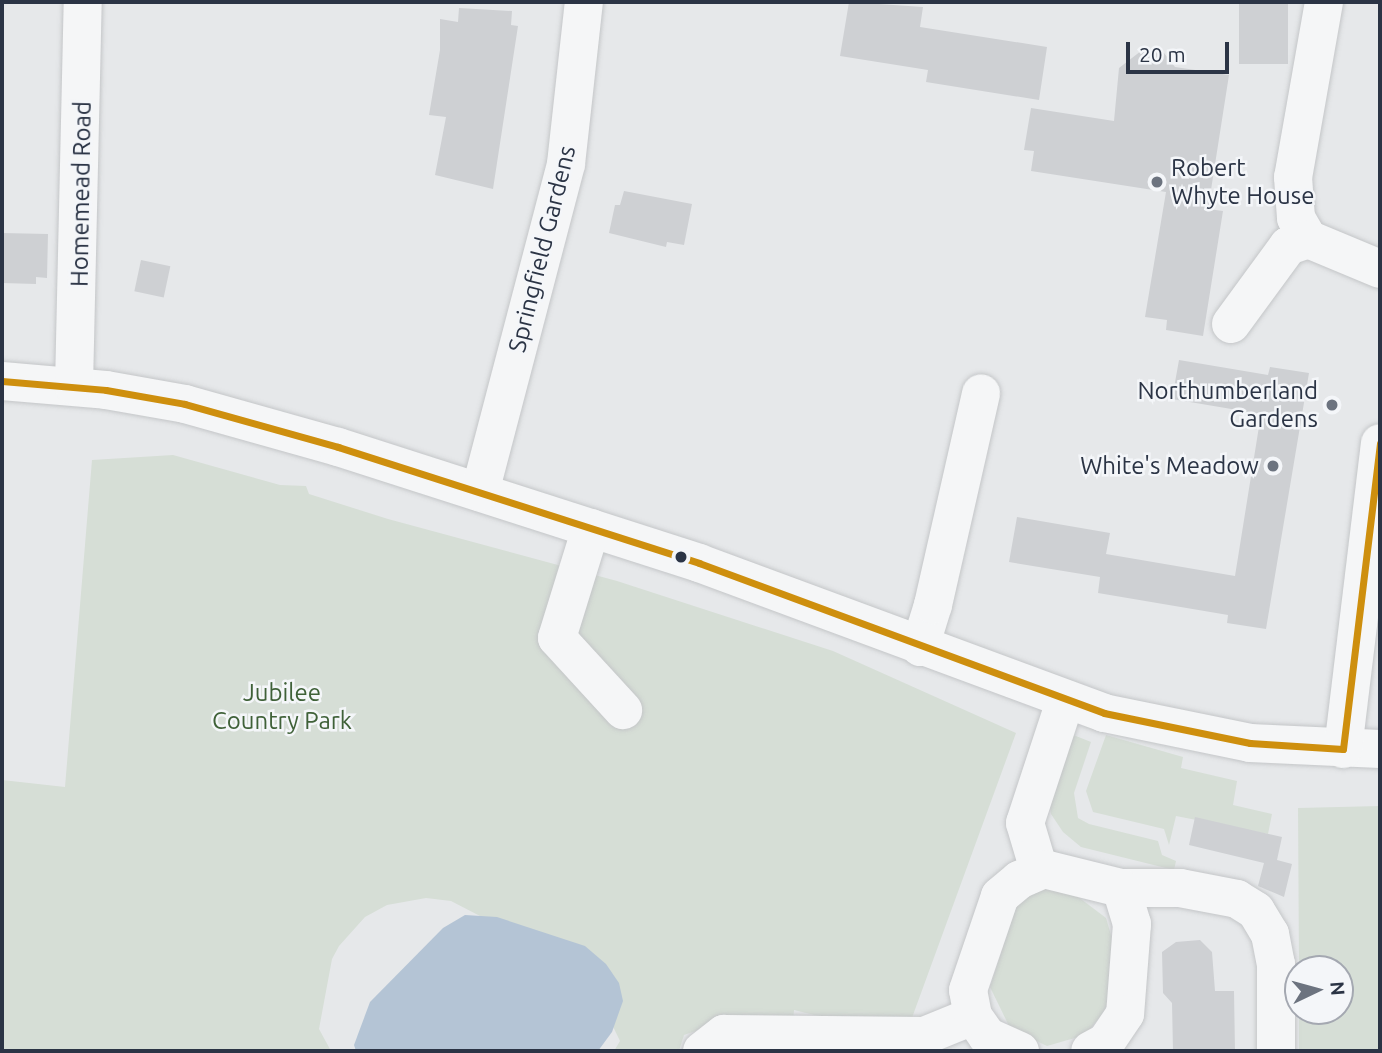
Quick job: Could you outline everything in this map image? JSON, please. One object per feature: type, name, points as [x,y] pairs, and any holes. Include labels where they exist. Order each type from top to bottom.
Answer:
[{"type":"street","name":"Homemead Road","points":[[74,386],[83,2]]},
{"type":"street","name":"Springfield Gardens","points":[[480,492],[566,164],[584,2]]},
{"type":"street","points":[[1324,2],[1293,177],[1296,218],[1308,239],[1380,269]]},
{"type":"street","points":[[1231,324],[1288,246],[1308,239]]},
{"type":"street","points":[[2,381],[74,386],[232,416],[480,492],[725,572],[1065,701],[1250,743],[1362,749],[1379,467]]},
{"type":"street","points":[[920,647],[981,393]]},
{"type":"street","points":[[590,528],[557,638],[623,709]]},
{"type":"street","points":[[1039,870],[1025,823],[1065,701]]},
{"type":"street","points":[[1020,1051],[987,1036],[973,1016],[968,990],[1000,895],[1039,870],[1121,888],[1180,888],[1237,899],[1256,911],[1270,934],[1276,964],[1276,1051]]},
{"type":"street","points":[[1090,1051],[1106,1042],[1125,1014],[1132,924],[1121,888]]},
{"type":"street","points":[[702,1051],[724,1034],[924,1036],[973,1016]]},
{"type":"green space","name":"Jubilee Country Park","points":[[173,455],[280,485],[306,486],[309,494],[388,519],[617,581],[833,651],[1016,733],[909,1026],[846,1023],[794,1010],[793,1021],[734,1018],[684,1035],[679,1051],[614,1051],[620,1041],[590,979],[548,951],[451,901],[426,898],[387,905],[365,917],[339,946],[332,959],[319,1029],[331,1051],[2,1051],[2,780],[65,787],[92,460]]},
{"type":"green space","points":[[1071,734],[1091,742],[1074,793],[1078,818],[1089,824],[1158,841],[1162,855],[1176,861],[1174,870],[1081,847],[1063,832],[1051,814],[1049,797]]},
{"type":"green space","points":[[1106,735],[1183,757],[1181,768],[1237,781],[1233,805],[1272,814],[1268,834],[1176,816],[1169,845],[1164,829],[1093,812],[1086,791]]},
{"type":"green space","points":[[1380,806],[1380,1051],[1299,1051],[1299,1025],[1354,1025],[1354,955],[1299,955],[1298,808]]},
{"type":"green space","points":[[1050,888],[1077,896],[1106,918],[1114,945],[1111,993],[1104,1012],[1085,1035],[1047,1046],[1010,1028],[990,987],[1016,907],[1029,890]]},
{"type":"water","points":[[465,915],[497,917],[585,946],[606,964],[619,983],[623,1001],[612,1032],[598,1051],[356,1051],[354,1045],[370,1002],[443,928]]},
{"type":"building","points":[[849,2],[923,7],[920,27],[1047,47],[1039,100],[926,82],[928,70],[840,56]]},
{"type":"building","points":[[1239,2],[1288,2],[1288,64],[1239,64]]},
{"type":"building","points":[[459,8],[512,11],[511,25],[518,26],[493,189],[435,175],[446,117],[429,115],[440,50],[440,19],[458,22]]},
{"type":"building","name":"Robert Whyte House","points":[[1141,51],[1164,53],[1175,67],[1229,75],[1208,209],[1223,211],[1203,336],[1166,330],[1167,320],[1145,317],[1166,192],[1031,171],[1034,151],[1024,150],[1031,108],[1114,121],[1119,68]]},
{"type":"building","points":[[624,191],[692,204],[684,245],[667,242],[666,247],[609,233],[615,205],[620,205]]},
{"type":"building","points":[[2,233],[48,234],[47,278],[36,277],[36,284],[2,283]]},
{"type":"building","points":[[141,260],[170,266],[164,298],[134,291]]},
{"type":"building","name":"White's Meadow","points":[[1179,360],[1268,375],[1270,367],[1309,373],[1266,629],[1227,623],[1228,615],[1098,593],[1100,577],[1009,562],[1017,517],[1110,533],[1106,554],[1235,576],[1261,414],[1172,399]]},
{"type":"building","points":[[1195,817],[1282,837],[1277,860],[1292,864],[1284,897],[1258,886],[1264,863],[1189,845]]},
{"type":"building","points":[[1200,940],[1212,952],[1215,991],[1234,991],[1235,1051],[1173,1051],[1172,1003],[1163,993],[1162,952],[1176,942]]},
{"type":"transit line","points":[[2,381],[106,390],[185,404],[338,447],[699,563],[1104,713],[1250,743],[1343,749]]},
{"type":"transit line","points":[[1343,749],[1380,443]]},
{"type":"place","name":"Robert Whyte House","points":[[1157,182]]},
{"type":"place","name":"Northumberland Gardens","points":[[1332,405]]},
{"type":"place","name":"White's Meadow","points":[[1273,466]]}]
